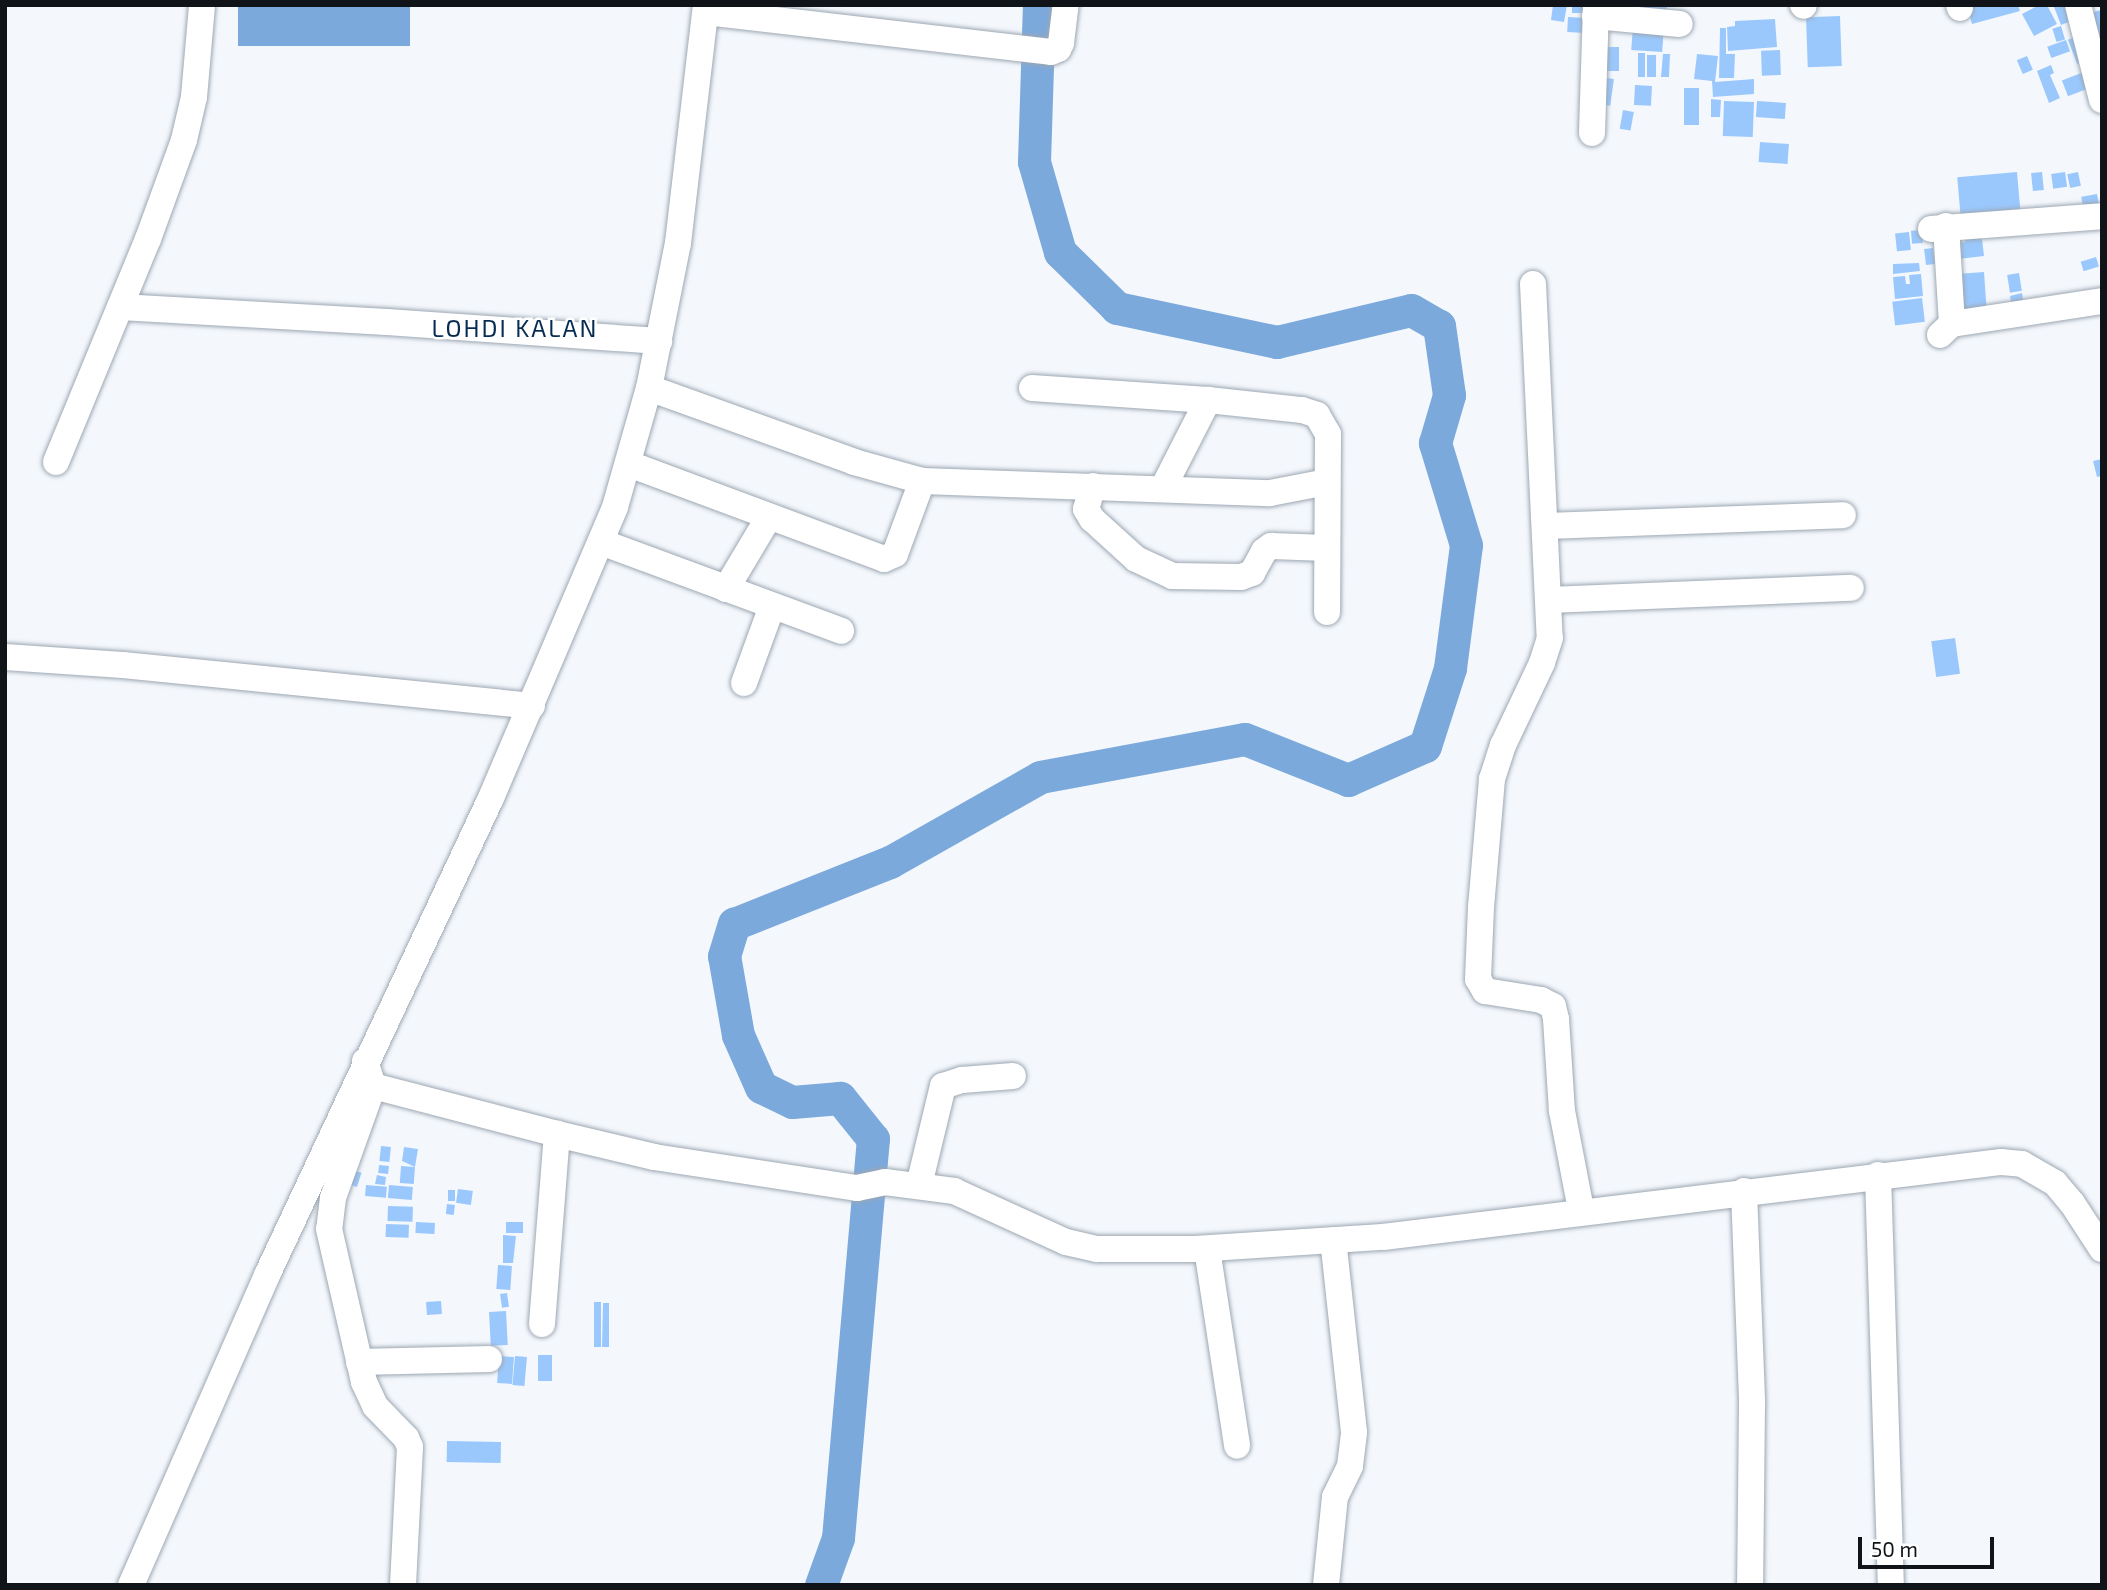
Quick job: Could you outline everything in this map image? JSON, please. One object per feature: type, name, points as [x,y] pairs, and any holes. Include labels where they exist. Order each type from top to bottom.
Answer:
[{"type":"street","points":[[56,462],[120,307],[184,140],[194,97],[202,5]]},
{"type":"street","points":[[131,1585],[267,1275],[369,1074],[532,706],[601,542],[629,464],[659,341],[680,230],[706,9],[1055,51],[1060,47],[1066,5]]},
{"type":"street","points":[[2078,5],[2102,100]]},
{"type":"street","points":[[1592,133],[1595,11],[1680,24]]},
{"type":"street","points":[[2102,216],[1938,228],[1946,330],[2102,301]]},
{"type":"street","points":[[1533,284],[1546,526],[1548,649],[1503,745],[1492,779],[1480,907],[1478,979],[1485,992],[1541,1000],[1552,1006],[1556,1019],[1562,1111],[1581,1210]]},
{"type":"street","points":[[120,307],[659,341]]},
{"type":"street","points":[[649,388],[854,462],[922,481],[1270,493],[1327,482]]},
{"type":"street","points":[[1032,388],[1208,400],[1302,410],[1317,415],[1328,434],[1327,612]]},
{"type":"street","points":[[1163,488],[1208,400]]},
{"type":"street","points":[[629,464],[888,559],[895,554],[922,481]]},
{"type":"street","points":[[1093,486],[1086,505],[1088,516],[1136,559],[1172,576],[1241,578],[1252,573],[1264,551],[1271,546],[1327,548]]},
{"type":"street","points":[[1546,526],[1843,515]]},
{"type":"street","points":[[726,589],[769,517]]},
{"type":"street","points":[[601,542],[841,631]]},
{"type":"street","points":[[1549,600],[1851,588]]},
{"type":"street","points":[[744,683],[772,606]]},
{"type":"street","points":[[5,657],[123,665],[532,706]]},
{"type":"street","points":[[369,1074],[557,1134],[654,1157],[857,1188],[885,1182],[919,1185],[976,1199],[1080,1246],[1207,1248],[1383,1237],[1581,1210],[2001,1162],[2022,1164],[2055,1184],[2072,1203],[2102,1249]]},
{"type":"street","points":[[369,1074],[328,1216],[332,1247],[359,1362],[375,1406],[406,1438],[410,1447],[403,1583]]},
{"type":"street","points":[[919,1185],[943,1086],[961,1080],[1013,1076]]},
{"type":"street","points":[[542,1324],[557,1134]]},
{"type":"street","points":[[1878,1175],[1891,1585]]},
{"type":"street","points":[[1744,1191],[1752,1404],[1750,1585]]},
{"type":"street","points":[[1326,1585],[1335,1497],[1350,1466],[1354,1432],[1333,1240]]},
{"type":"street","points":[[1207,1248],[1237,1446]]},
{"type":"street","points":[[359,1362],[489,1359]]},
{"type":"water","points":[[238,5],[410,5],[410,46],[238,46]]},
{"type":"building","points":[[1553,5],[1567,5],[1564,22],[1551,20]]},
{"type":"building","points":[[1572,5],[1586,5],[1586,13],[1572,13]]},
{"type":"building","points":[[1636,5],[1667,5],[1666,19],[1636,17]]},
{"type":"building","points":[[1967,5],[2018,5],[2020,11],[1972,24]]},
{"type":"building","points":[[2039,5],[2047,5],[2057,24],[2034,36],[2022,14]]},
{"type":"building","points":[[2077,5],[2081,17],[2061,25],[2054,7]]},
{"type":"building","points":[[2102,10],[2102,44],[2097,45],[2089,13]]},
{"type":"building","points":[[1840,16],[1842,66],[1808,67],[1806,17]]},
{"type":"building","points":[[1568,17],[1590,18],[1589,33],[1567,32]]},
{"type":"building","points":[[1775,19],[1777,47],[1728,51],[1727,27],[1735,26],[1735,21]]},
{"type":"building","points":[[1633,25],[1664,27],[1662,52],[1631,50]]},
{"type":"building","points":[[2061,26],[2065,39],[2056,42],[2052,29]]},
{"type":"building","points":[[1720,28],[1726,28],[1726,54],[1735,54],[1734,78],[1719,78]]},
{"type":"building","points":[[2080,35],[2089,59],[2077,64],[2068,40]]},
{"type":"building","points":[[2066,40],[2070,51],[2051,58],[2047,47]]},
{"type":"building","points":[[1597,47],[1619,47],[1619,71],[1597,71]]},
{"type":"building","points":[[1780,50],[1781,75],[1762,76],[1761,51]]},
{"type":"building","points":[[1638,53],[1645,53],[1645,77],[1638,77]]},
{"type":"building","points":[[1663,54],[1670,54],[1669,77],[1661,77]]},
{"type":"building","points":[[1697,54],[1718,56],[1715,82],[1754,79],[1754,94],[1713,97],[1712,81],[1694,79]]},
{"type":"building","points":[[1647,55],[1656,55],[1656,77],[1647,77]]},
{"type":"building","points":[[2027,56],[2033,70],[2023,74],[2017,60]]},
{"type":"building","points":[[2051,65],[2054,73],[2050,75],[2060,98],[2049,103],[2037,71]]},
{"type":"building","points":[[2089,70],[2095,86],[2068,96],[2062,80]]},
{"type":"building","points":[[1607,78],[1614,79],[1610,106],[1603,105]]},
{"type":"building","points":[[1635,85],[1652,86],[1651,106],[1634,105]]},
{"type":"building","points":[[1684,88],[1699,88],[1699,125],[1684,125]]},
{"type":"building","points":[[1711,99],[1721,100],[1720,117],[1711,117]]},
{"type":"building","points":[[1724,101],[1754,102],[1753,137],[1723,136]]},
{"type":"building","points":[[1757,101],[1786,103],[1785,119],[1756,117]]},
{"type":"building","points":[[1623,110],[1634,112],[1631,131],[1620,129]]},
{"type":"building","points":[[1760,142],[1789,144],[1788,164],[1759,162]]},
{"type":"building","points":[[2017,172],[2021,215],[1961,220],[1957,177]]},
{"type":"building","points":[[2042,172],[2044,190],[2033,191],[2031,173]]},
{"type":"building","points":[[2065,172],[2067,187],[2053,189],[2051,174]]},
{"type":"building","points":[[2078,172],[2081,186],[2070,188],[2067,174]]},
{"type":"building","points":[[2097,194],[2099,205],[2083,208],[2081,197]]},
{"type":"building","points":[[1922,230],[1923,243],[1912,244],[1911,231]]},
{"type":"building","points":[[1981,230],[1984,256],[1958,259],[1956,243],[1965,242],[1964,231]]},
{"type":"building","points":[[1909,232],[1911,250],[1897,251],[1895,233]]},
{"type":"building","points":[[1933,248],[1935,264],[1926,265],[1924,249]]},
{"type":"building","points":[[2096,257],[2099,267],[2084,271],[2081,262]]},
{"type":"building","points":[[1919,263],[1920,271],[1893,274],[1893,264]]},
{"type":"building","points":[[1984,272],[1987,311],[1963,313],[1960,274]]},
{"type":"building","points":[[2019,273],[2022,291],[2010,293],[2007,275]]},
{"type":"building","points":[[1921,274],[1923,296],[1895,299],[1893,277],[1905,276],[1906,284],[1910,284],[1909,275]]},
{"type":"building","points":[[2022,293],[2024,305],[2012,308],[2010,296]]},
{"type":"building","points":[[1922,298],[1925,322],[1895,325],[1892,302]]},
{"type":"building","points":[[2102,459],[2102,476],[2097,477],[2093,461]]},
{"type":"building","points":[[1955,638],[1960,674],[1936,677],[1931,641]]},
{"type":"building","points":[[381,1146],[391,1147],[389,1162],[379,1161]]},
{"type":"building","points":[[404,1147],[418,1149],[415,1167],[402,1161]]},
{"type":"building","points":[[379,1165],[389,1166],[388,1174],[378,1173]]},
{"type":"building","points":[[401,1166],[415,1167],[414,1184],[400,1183]]},
{"type":"building","points":[[353,1170],[362,1173],[357,1187],[348,1184]]},
{"type":"building","points":[[377,1175],[386,1177],[385,1185],[375,1184]]},
{"type":"building","points":[[366,1185],[387,1187],[386,1198],[365,1196]]},
{"type":"building","points":[[389,1185],[413,1187],[412,1200],[388,1198]]},
{"type":"building","points":[[458,1189],[473,1191],[471,1205],[456,1203]]},
{"type":"building","points":[[448,1190],[455,1190],[455,1201],[448,1201]]},
{"type":"building","points":[[447,1204],[455,1205],[454,1215],[446,1214]]},
{"type":"building","points":[[388,1206],[413,1207],[412,1222],[387,1221]]},
{"type":"building","points":[[416,1222],[435,1223],[434,1234],[415,1233]]},
{"type":"building","points":[[506,1222],[523,1222],[523,1233],[506,1233]]},
{"type":"building","points":[[386,1224],[409,1225],[409,1238],[386,1237]]},
{"type":"building","points":[[503,1235],[516,1236],[513,1263],[503,1263]]},
{"type":"building","points":[[498,1265],[512,1266],[510,1290],[496,1289]]},
{"type":"building","points":[[507,1293],[509,1307],[502,1308],[500,1294]]},
{"type":"building","points":[[441,1301],[442,1314],[427,1315],[426,1302]]},
{"type":"building","points":[[594,1302],[601,1302],[601,1347],[594,1347]]},
{"type":"building","points":[[603,1303],[609,1303],[609,1347],[602,1347]]},
{"type":"building","points":[[506,1311],[508,1345],[491,1346],[489,1312]]},
{"type":"building","points":[[538,1355],[552,1355],[552,1381],[538,1381]]},
{"type":"building","points":[[499,1356],[514,1357],[512,1384],[497,1383]]},
{"type":"building","points":[[515,1356],[527,1357],[524,1386],[512,1385]]},
{"type":"building","points":[[447,1441],[501,1442],[501,1463],[447,1462]]},
{"type":"waterway","points":[[821,1585],[838,1538],[873,1139],[840,1098],[792,1102],[761,1087],[738,1035],[724,956],[734,924],[890,862],[1040,777],[1245,739],[1348,780],[1425,746],[1450,668],[1466,545],[1435,443],[1449,395],[1439,326],[1411,310],[1277,342],[1117,308],[1060,252],[1034,162],[1039,5]]},
{"type":"district","name":"LOHDI KALAN","points":[[515,328]]}]
